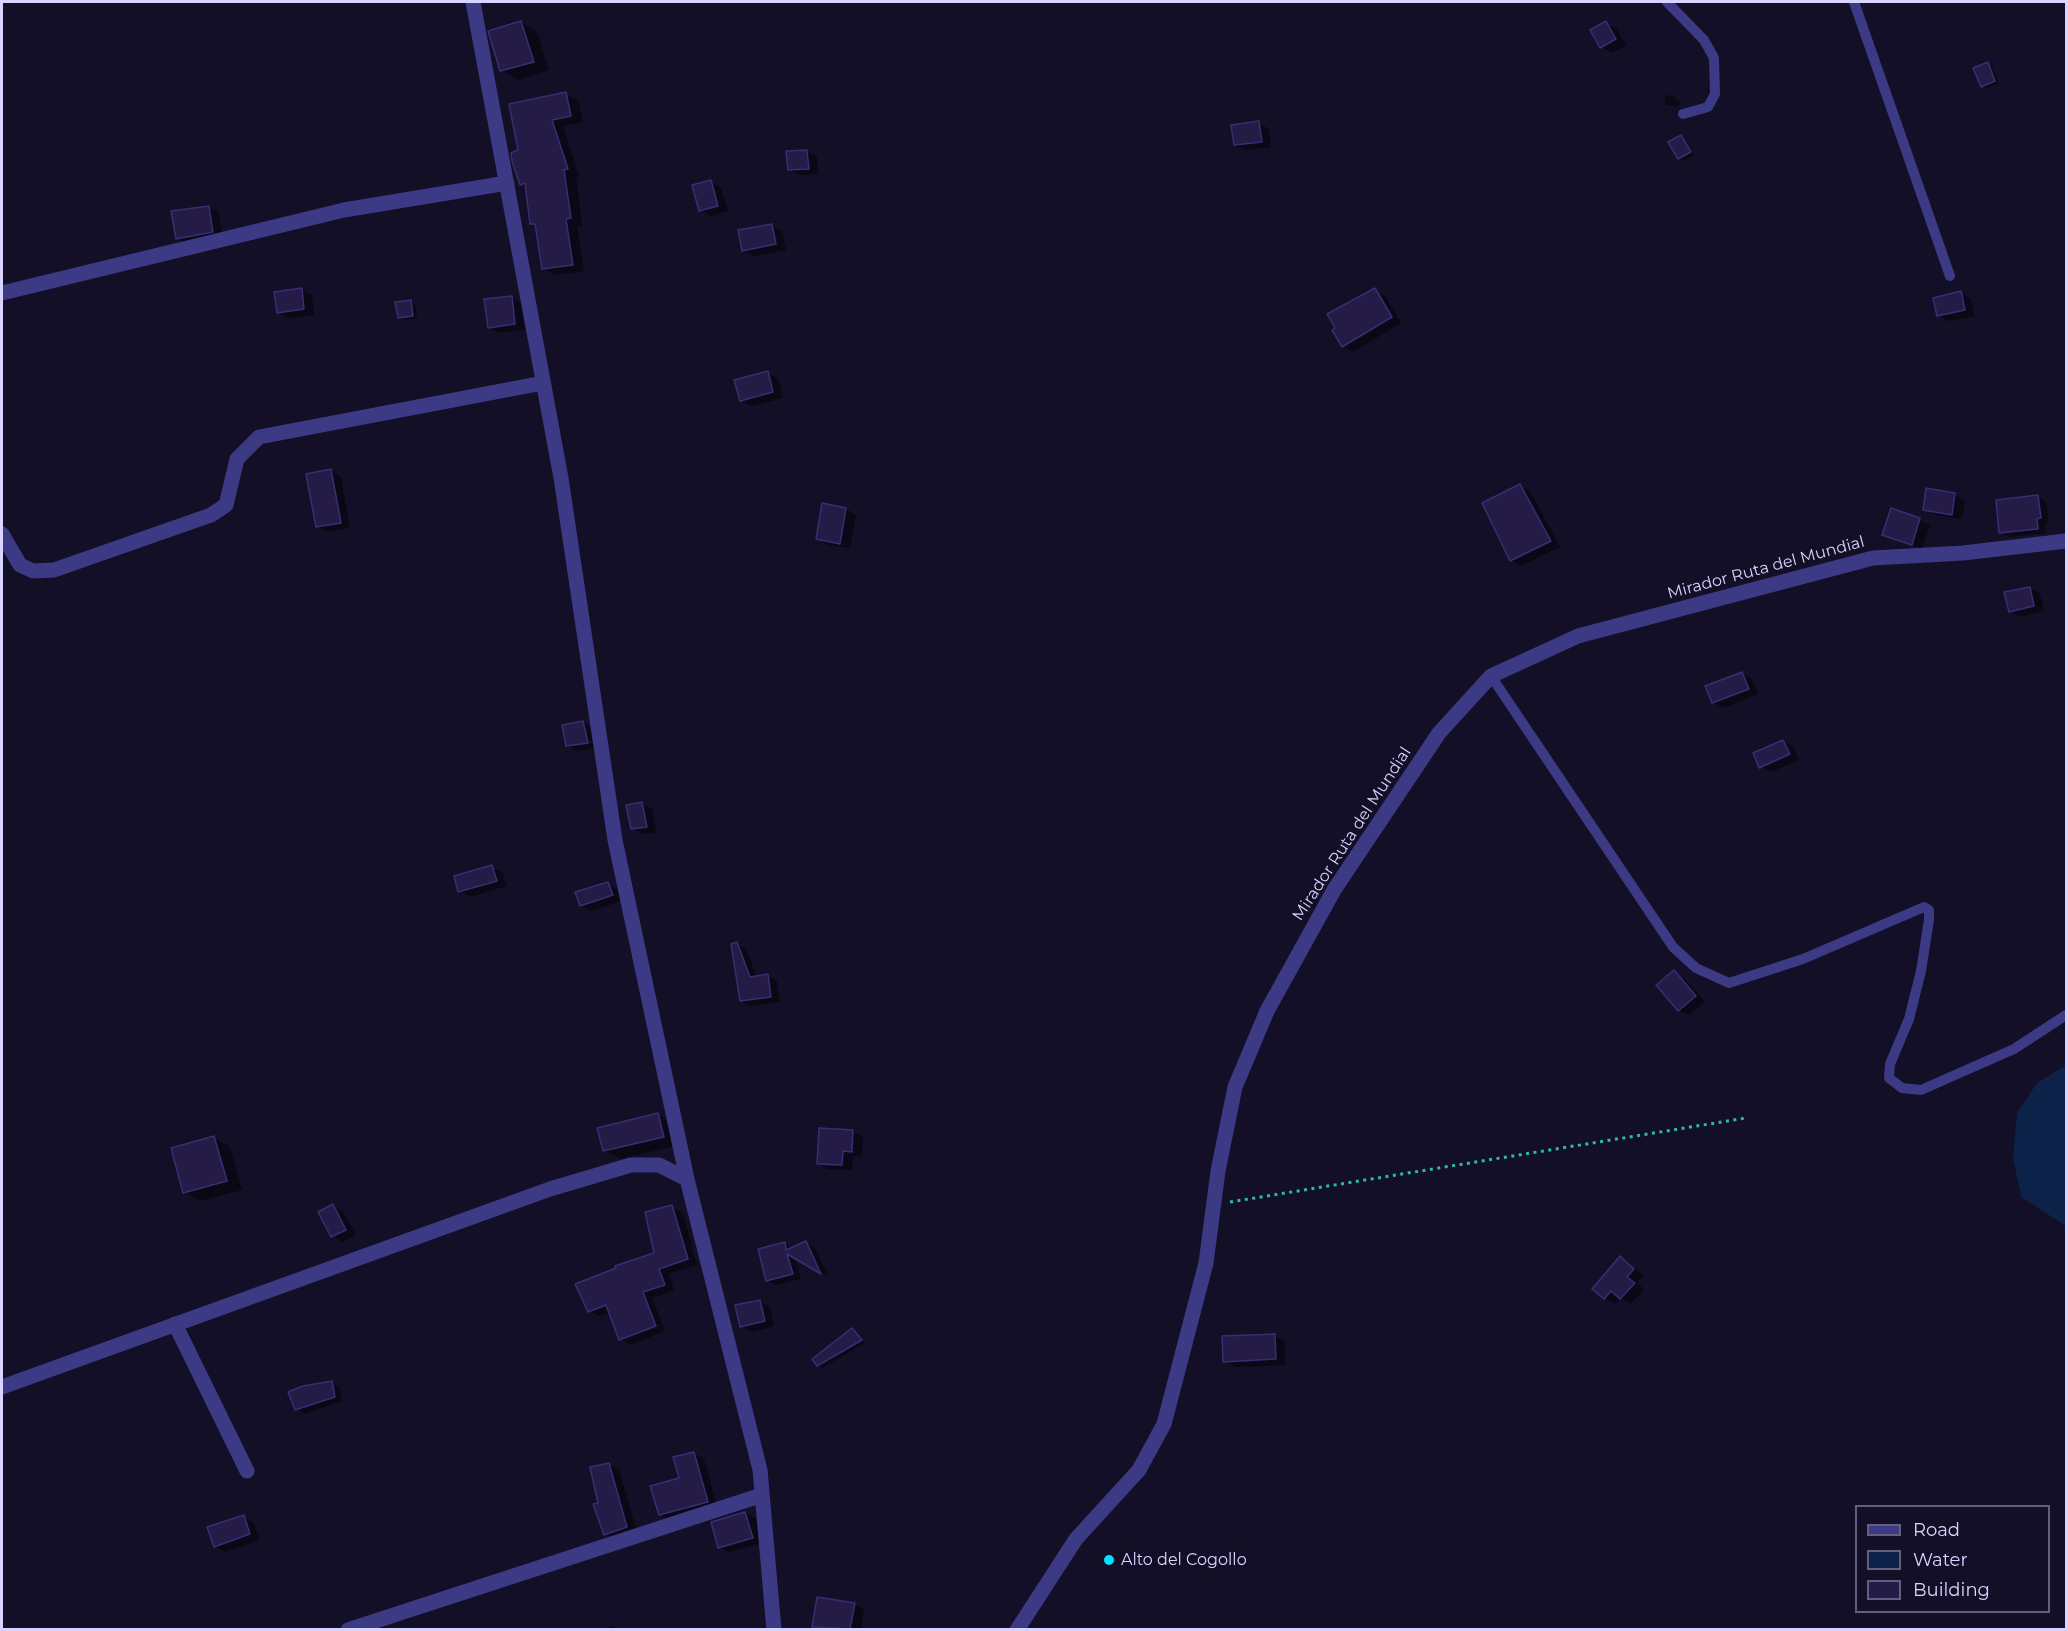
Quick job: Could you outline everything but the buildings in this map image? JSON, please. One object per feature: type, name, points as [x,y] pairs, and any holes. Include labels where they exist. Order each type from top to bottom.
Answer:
[{"type":"street","points":[[473,2],[561,478],[615,840],[687,1179],[760,1470],[774,1629]]},
{"type":"street","points":[[2,293],[344,210],[507,183]]},
{"type":"street","points":[[2,534],[20,565],[33,571],[54,570],[211,515],[226,505],[237,459],[259,437],[543,382]]},
{"type":"street","name":"Mirador Ruta del Mundial","points":[[1017,1629],[1076,1539],[1139,1470],[1164,1424],[1206,1263],[1218,1171],[1235,1087],[1267,1011],[1340,880],[1439,733],[1491,676],[1578,636],[1873,558],[1963,553],[2067,541]]},
{"type":"street","points":[[2,1387],[550,1190],[631,1165],[659,1165],[687,1179]]},
{"type":"street","points":[[175,1324],[247,1471]]},
{"type":"street","points":[[348,1629],[762,1494]]},
{"type":"lane","points":[[1667,2],[1704,40],[1714,58],[1715,94],[1708,107],[1683,114]]},
{"type":"lane","points":[[1854,2],[1950,276]]},
{"type":"lane","points":[[1491,676],[1673,947],[1696,968],[1729,983],[1803,959],[1924,907],[1929,910],[1929,920],[1922,971],[1909,1019],[1890,1064],[1889,1078],[1902,1088],[1921,1090],[2014,1049],[2067,1015]]},
{"type":"path","points":[[1214,1205],[1746,1118]]},
{"type":"water","points":[[2066,1065],[2066,1226],[2021,1197],[2013,1158],[2017,1113],[2037,1083]]},
{"type":"place","name":"Alto del Cogollo","points":[[1109,1560]]}]
